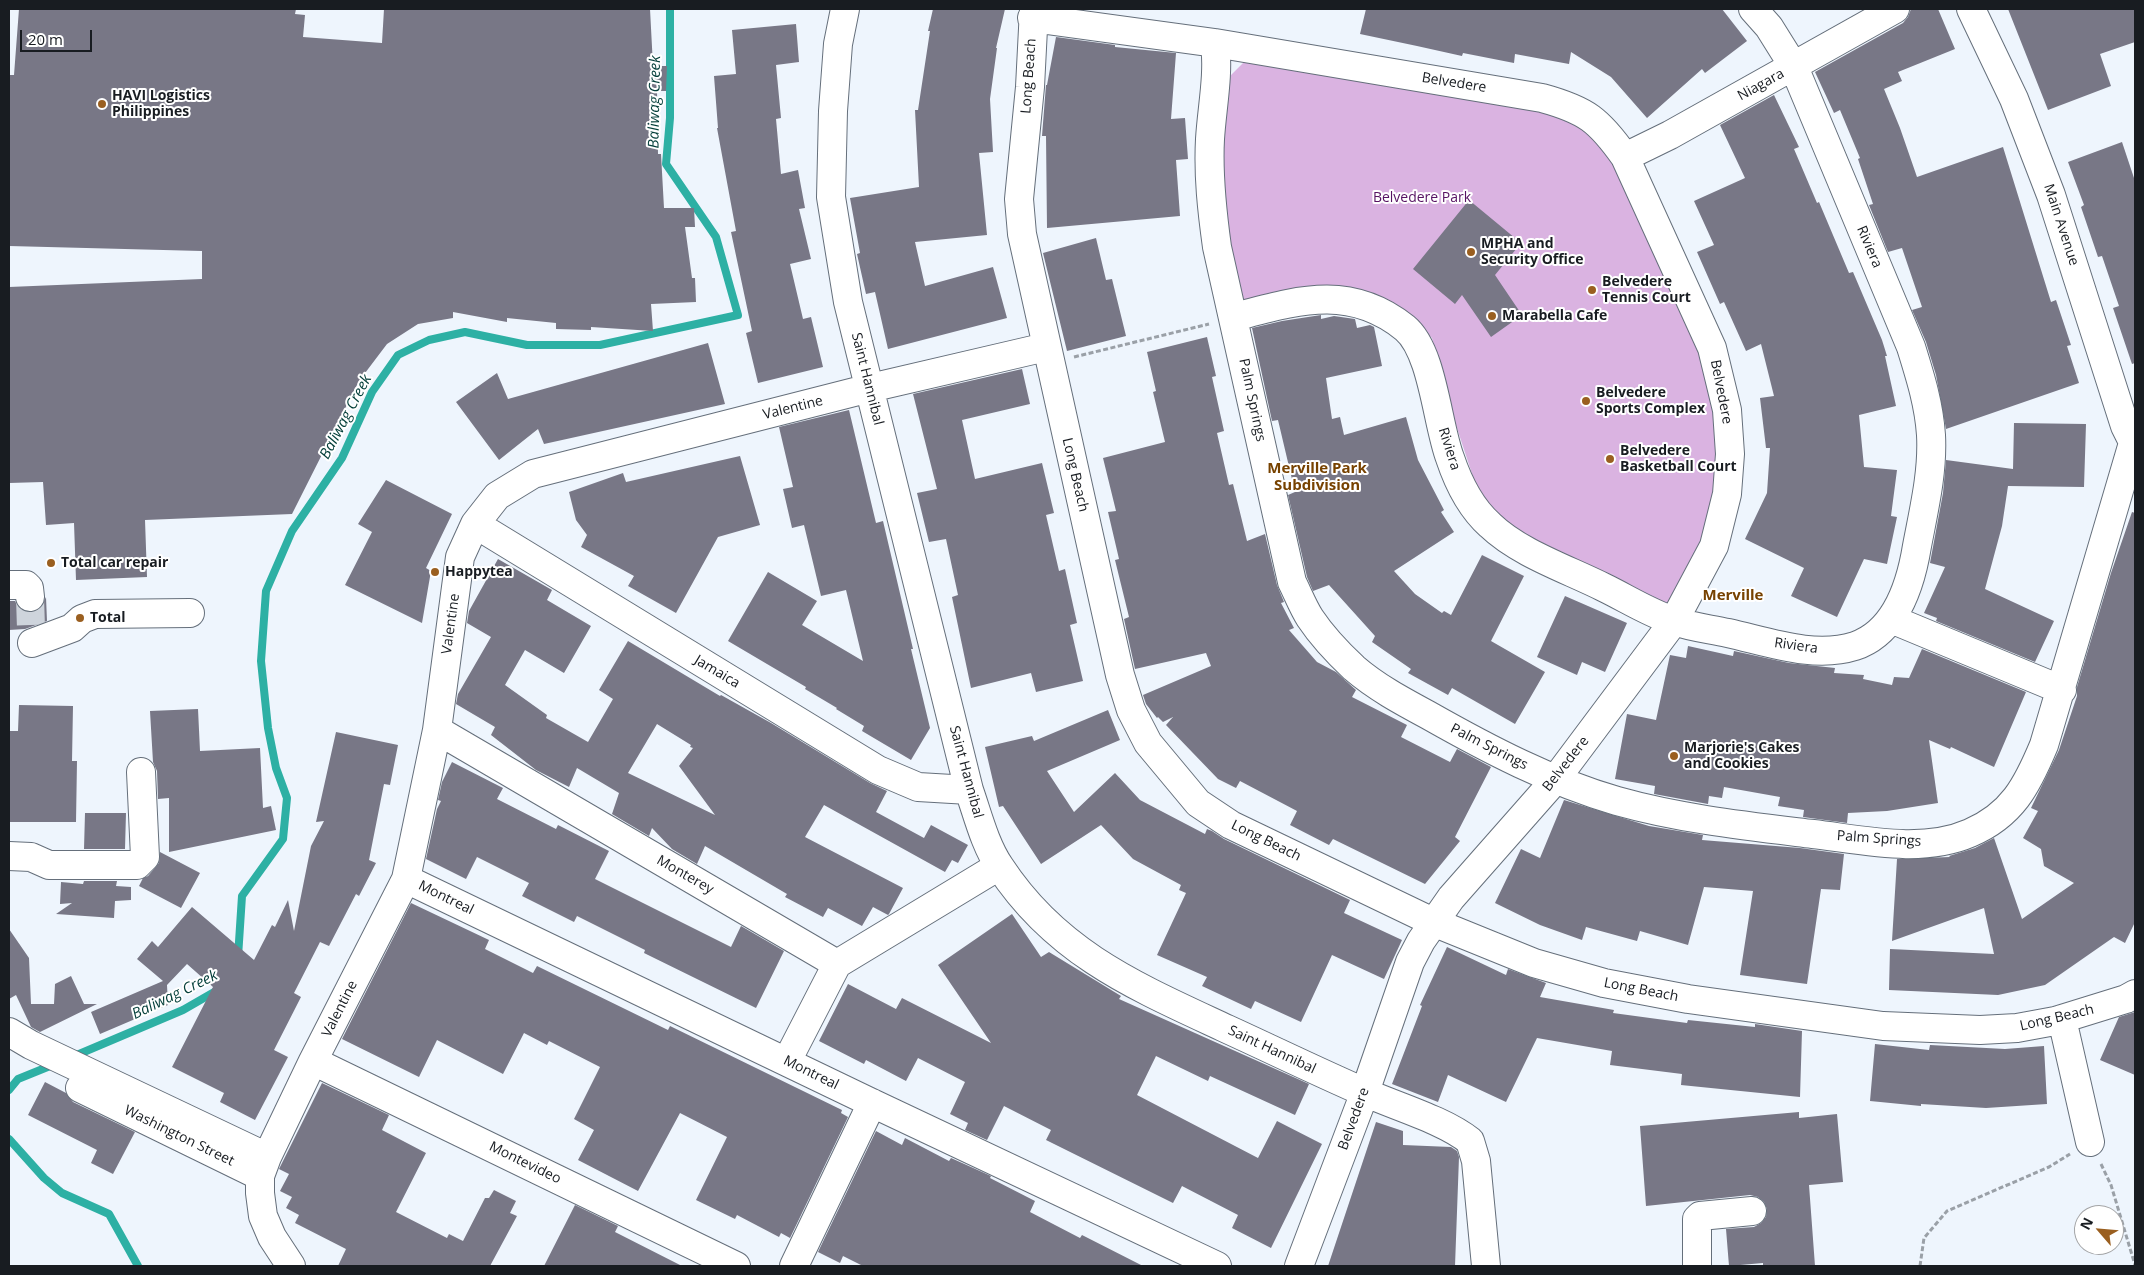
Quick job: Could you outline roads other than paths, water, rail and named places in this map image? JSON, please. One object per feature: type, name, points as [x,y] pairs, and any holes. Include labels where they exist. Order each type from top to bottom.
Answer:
[{"type":"street","name":"Saint Hannibal","points":[[845,9],[838,44],[833,111],[831,197],[848,302],[969,790],[983,831],[999,866],[1028,904],[1061,938],[1093,962],[1143,990],[1365,1092],[1453,1130],[1470,1141],[1476,1161],[1486,1266]]},
{"type":"street","name":"Riviera","points":[[1234,318],[1286,304],[1323,298],[1356,302],[1384,314],[1408,330],[1423,352],[1450,458],[1466,496],[1489,525],[1514,544],[1674,621],[1805,650],[1832,650],[1857,645],[1877,633],[1891,618],[1904,596],[1913,571],[1930,476],[1931,435],[1925,395],[1911,348],[1794,67],[1769,27],[1753,9]]},
{"type":"street","name":"Niagara","points":[[1625,157],[1670,135],[1895,9]]},
{"type":"street","name":"Main Avenue","points":[[1971,9],[2014,99],[2052,195],[2125,426],[2134,445]]},
{"type":"street","name":"Belvedere","points":[[1033,13],[1542,98],[1566,105],[1586,114],[1605,130],[1625,157],[1712,348],[1727,410],[1730,454],[1727,494],[1714,546],[1674,621],[1555,780],[1471,875],[1433,922],[1410,962],[1365,1092],[1299,1266]]},
{"type":"street","name":"Long Beach","points":[[1033,13],[1030,87],[1019,199],[1022,234],[1120,675],[1131,710],[1148,743],[1198,803],[1231,825],[1433,922],[1524,960],[1571,975],[1688,999],[1884,1026],[1980,1030],[2018,1028],[2062,1019],[2126,1000],[2135,994]]},
{"type":"street","name":"Palm Springs","points":[[1215,43],[1217,64],[1210,138],[1210,199],[1217,247],[1292,582],[1310,618],[1329,642],[1354,668],[1381,689],[1454,730],[1555,780],[1619,802],[1726,824],[1908,844],[1945,841],[1970,833],[2002,816],[2030,780],[2044,745],[2134,445]]},
{"type":"street","name":"Valentine","points":[[264,1167],[313,1061],[406,879],[437,730],[460,557],[476,524],[497,496],[533,474],[870,388],[1048,355]]},
{"type":"street","name":"Jamaica","points":[[476,524],[878,770],[918,787],[969,790]]},
{"type":"street","points":[[24,638],[72,628],[82,619],[95,614],[190,613]]},
{"type":"street","points":[[1891,618],[2062,690]]},
{"type":"street","name":"Monterey","points":[[437,730],[837,964]]},
{"type":"street","points":[[9,856],[31,857],[57,865],[137,865],[145,857],[141,772]]},
{"type":"street","points":[[787,1061],[837,964],[999,866]]},
{"type":"street","name":"Montreal","points":[[406,879],[1217,1266]]},
{"type":"street","points":[[2062,1019],[2090,1142]]},
{"type":"street","name":"Washington Street","points":[[18,1048],[264,1167]]},
{"type":"street","name":"Montevideo","points":[[313,1061],[736,1266]]},
{"type":"street","points":[[794,1266],[872,1103]]},
{"type":"street","points":[[264,1167],[263,1216],[272,1237],[291,1266]]},
{"type":"street","points":[[1697,1266],[1697,1218],[1700,1216],[1752,1211]]},
{"type":"waterway","name":"Baliwag Creek","points":[[238,957],[242,896],[283,839],[287,798],[276,768],[268,728],[261,661],[266,591],[292,531],[342,458],[372,392],[398,355],[429,340],[465,332],[527,345],[600,345],[738,315],[716,237],[666,164],[670,118],[670,9]]},
{"type":"waterway","name":"Baliwag Creek","points":[[72,1057],[183,1010],[216,991]]},
{"type":"waterway","points":[[9,1090],[18,1079],[55,1064]]},
{"type":"waterway","name":"Baliwag Creek","points":[[9,1139],[44,1178],[62,1193],[109,1214],[138,1266]]},
{"type":"tunnel","points":[[30,597],[31,629]]},
{"type":"place","name":"HAVI Logistics Philippines","points":[[102,104]]},
{"type":"place","name":"MPHA and Security Office","points":[[1471,252]]},
{"type":"place","name":"Belvedere Tennis Court","points":[[1592,290]]},
{"type":"place","name":"Marabella Cafe","points":[[1492,316]]},
{"type":"place","name":"Belvedere Sports Complex","points":[[1586,401]]},
{"type":"place","name":"Belvedere Basketball Court","points":[[1610,459]]},
{"type":"place","name":"Total car repair","points":[[51,563]]},
{"type":"place","name":"Happytea","points":[[435,572]]},
{"type":"place","name":"Total","points":[[80,618]]},
{"type":"place","name":"Marjorie's Cakes and Cookies","points":[[1674,756]]},
{"type":"district","name":"Merville Park Subdivision","points":[[1317,478]]},
{"type":"district","name":"Merville","points":[[1733,596]]},
{"type":"park label","name":"Belvedere Park","points":[[1422,198]]}]
